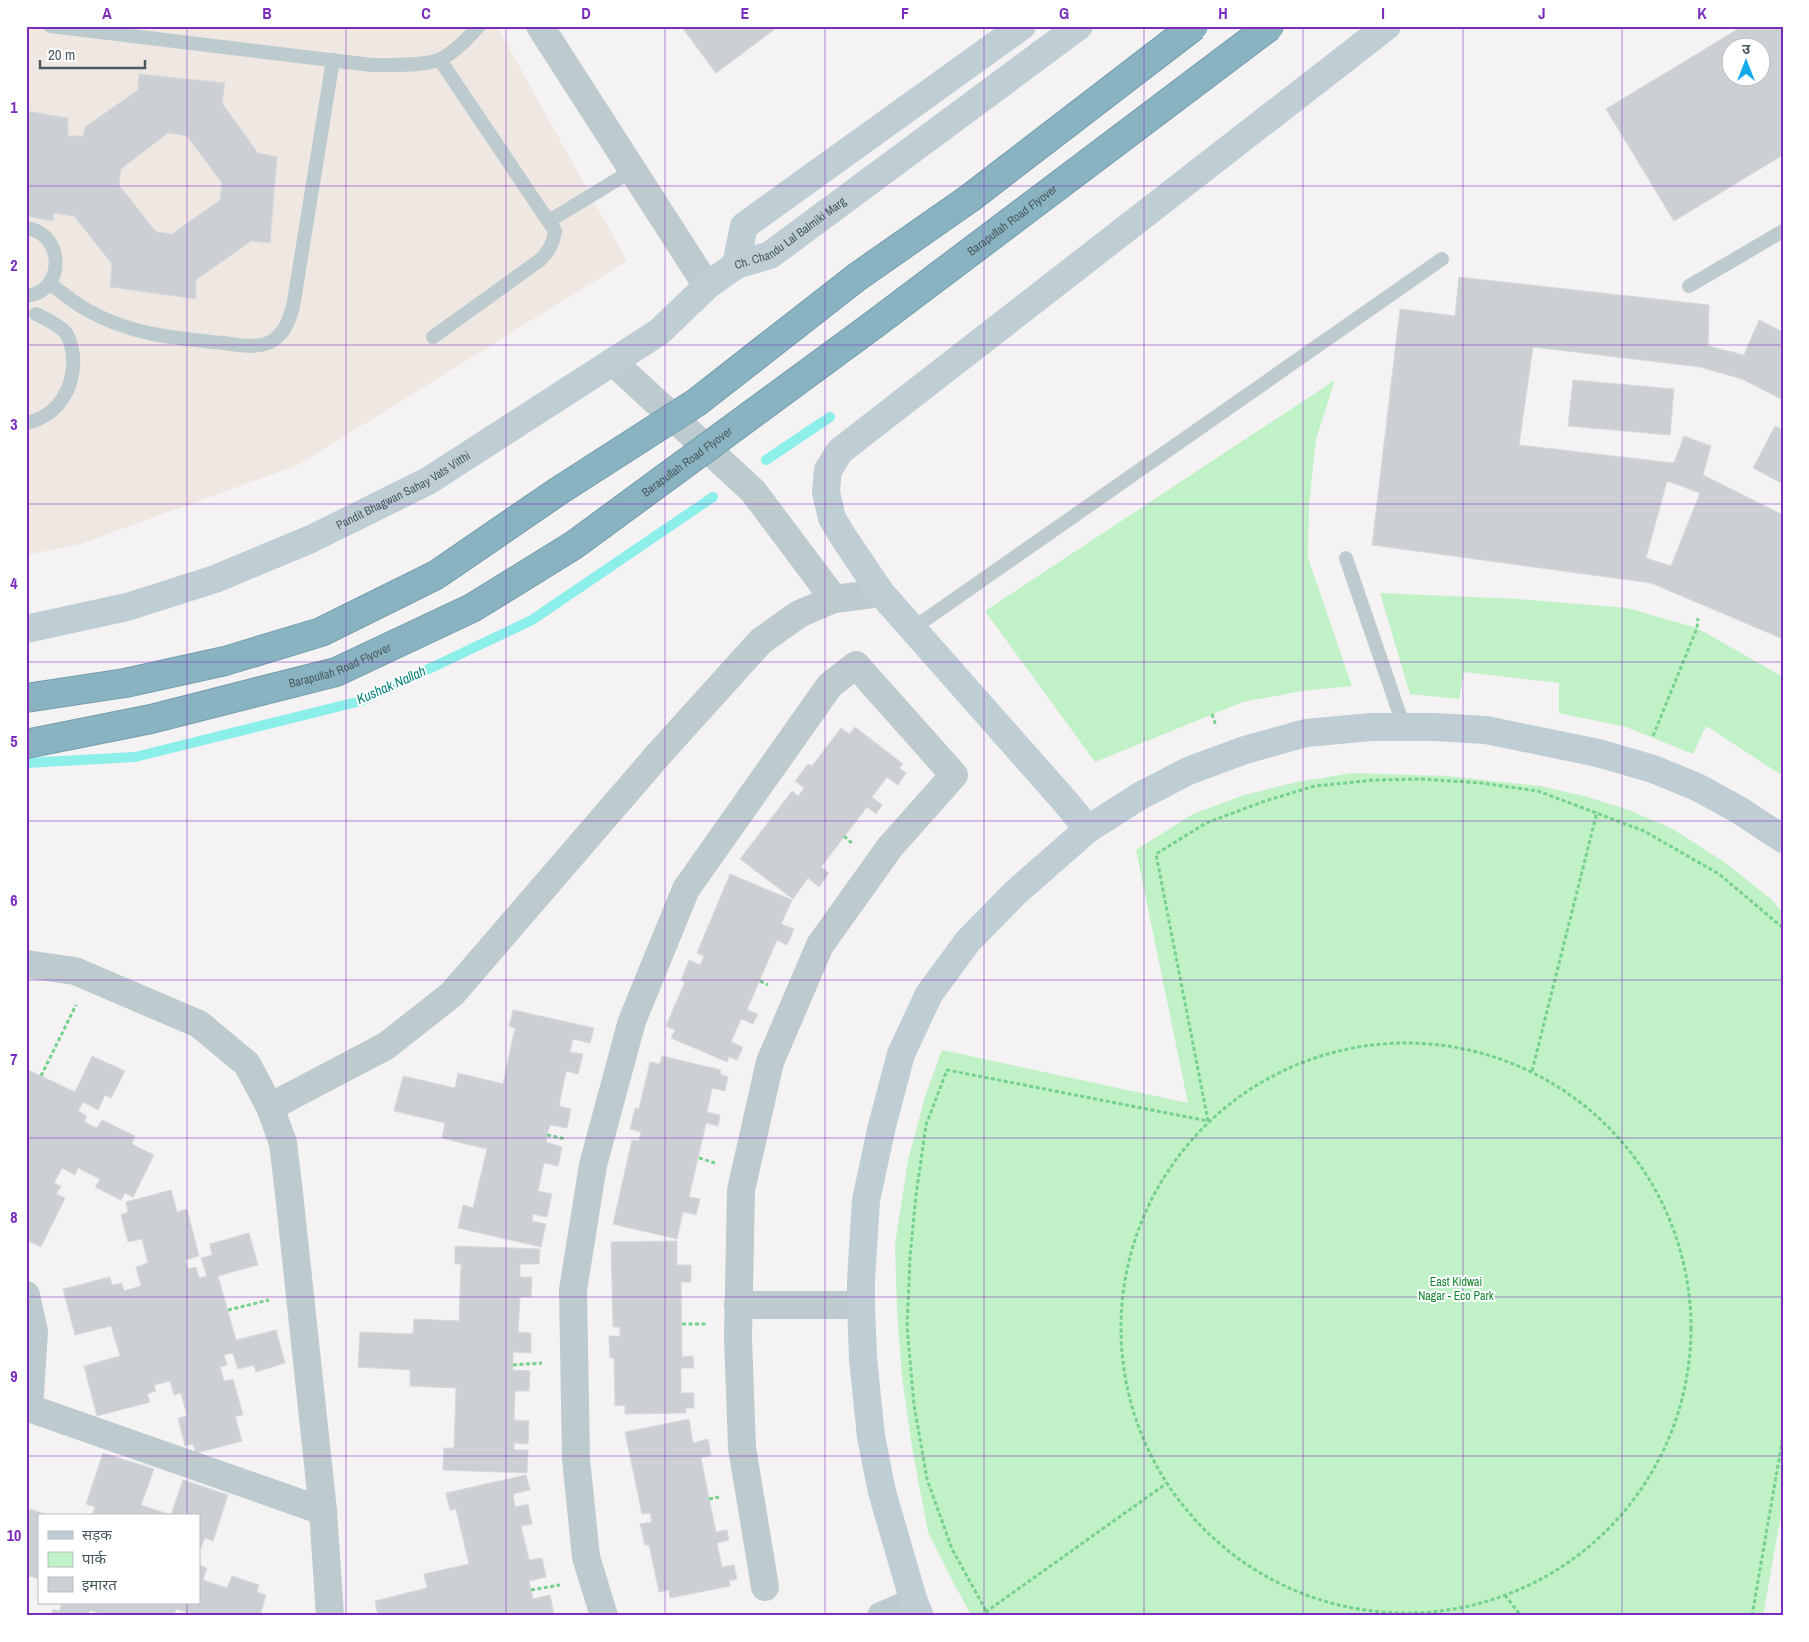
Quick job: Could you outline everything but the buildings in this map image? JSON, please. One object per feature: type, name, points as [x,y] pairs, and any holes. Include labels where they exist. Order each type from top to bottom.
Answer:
[{"type":"highway","points":[[26,698],[125,682],[225,661],[313,635],[436,575],[557,492],[697,402],[857,277],[970,198],[1194,26]]},
{"type":"highway","name":"Barapullah Road Flyover","points":[[26,744],[150,719],[336,672],[472,608],[574,545],[876,323],[1270,26]]},
{"type":"street","points":[[540,26],[707,286]]},
{"type":"street","name":"Ch. Chandu Lal Balmiki Marg","points":[[1022,26],[744,226],[736,265],[770,255],[1079,26]]},
{"type":"street","points":[[1088,829],[1064,799],[881,593],[832,518],[826,492],[828,470],[840,451],[1387,26]]},
{"type":"street","name":"Pandit Bhagwan Sahay Vats Vitthi","points":[[26,630],[127,607],[215,579],[311,539],[428,481],[659,332],[707,286],[736,265]]},
{"type":"street","points":[[613,362],[753,491],[834,599]]},
{"type":"street","points":[[270,1108],[386,1046],[452,994],[658,755],[761,641],[799,614],[834,599],[881,593]]},
{"type":"street","points":[[604,1616],[586,1557],[575,1439],[573,1290],[596,1156],[632,1021],[686,889],[830,685],[856,665],[954,775],[890,848],[820,945],[770,1062],[741,1190],[738,1304],[742,1448],[765,1587]]},
{"type":"street","points":[[881,1616],[917,1609],[882,1492],[872,1437],[863,1358],[861,1280],[866,1200],[882,1126],[901,1054],[929,994],[968,941],[1014,893],[1088,829],[1140,796],[1188,771],[1245,750],[1306,733],[1371,727],[1434,727],[1486,730],[1598,753],[1647,767],[1714,796],[1783,839]]},
{"type":"street","points":[[26,964],[75,971],[199,1024],[247,1064],[270,1108],[283,1143],[294,1234],[324,1511],[330,1616]]},
{"type":"street","points":[[26,1294],[34,1332],[27,1407],[324,1511]]},
{"type":"street","points":[[738,1304],[861,1304]]},
{"type":"lane","points":[[50,26],[371,65],[410,65],[440,60],[463,42],[479,26]]},
{"type":"lane","points":[[50,284],[87,310],[133,330],[160,337],[245,346],[262,345],[274,340],[285,329],[293,306],[333,60]]},
{"type":"lane","points":[[433,337],[547,253],[554,242],[554,231],[549,221],[440,60]]},
{"type":"lane","points":[[549,221],[633,170]]},
{"type":"lane","points":[[26,228],[42,234],[50,241],[55,251],[57,262],[50,284],[40,291],[26,296]]},
{"type":"lane","points":[[1689,286],[1783,231]]},
{"type":"lane","points":[[912,629],[1442,259]]},
{"type":"lane","points":[[26,423],[46,414],[64,399],[71,384],[73,365],[72,351],[66,334],[58,326],[36,314]]},
{"type":"lane","points":[[1346,558],[1404,727]]},
{"type":"path","points":[[1653,737],[1697,628],[1698,618]]},
{"type":"path","points":[[1208,1122],[1156,854],[1206,823],[1265,801],[1314,786],[1374,780],[1421,779],[1481,783],[1538,791],[1644,831],[1718,874],[1783,928]]},
{"type":"path","points":[[1532,1071],[1597,812]]},
{"type":"path","points":[[42,1076],[90,978]]},
{"type":"path","points":[[1420,1043],[1458,1047],[1496,1057],[1532,1071],[1565,1091],[1596,1114],[1623,1142],[1646,1172],[1660,1198],[1679,1242],[1688,1279],[1692,1317],[1691,1356],[1684,1394],[1673,1430],[1657,1465],[1636,1498],[1609,1529],[1578,1556],[1543,1578],[1506,1595],[1466,1606],[1425,1612],[1384,1612],[1343,1606],[1304,1594],[1266,1577],[1232,1554],[1201,1527],[1175,1496],[1152,1461],[1136,1423],[1125,1384],[1120,1344],[1120,1302],[1127,1262],[1140,1223],[1157,1186],[1180,1152],[1208,1122],[1238,1097],[1271,1077],[1306,1060],[1352,1048],[1381,1044],[1420,1043]]},
{"type":"path","points":[[989,1616],[952,1549],[927,1479],[914,1405],[907,1327],[910,1257],[916,1195],[926,1125],[947,1070],[1208,1122]]},
{"type":"path","points":[[228,1310],[299,1293]]},
{"type":"path","points":[[1752,1616],[1783,1436]]},
{"type":"path","points":[[980,1616],[1167,1484]]},
{"type":"path","points":[[1506,1595],[1521,1616]]},
{"type":"shaded area","points":[[26,26],[497,26],[627,261],[298,465],[80,544],[26,555]]},
{"type":"green space","points":[[1335,380],[1316,439],[1309,505],[1308,558],[1352,686],[1302,691],[1243,702],[1095,762],[985,611]]},
{"type":"green space","points":[[1380,593],[1518,599],[1627,608],[1697,628],[1783,677],[1783,776],[1706,726],[1693,754],[1626,727],[1559,713],[1559,683],[1464,672],[1459,699],[1410,694]]},
{"type":"green space","name":"East Kidwai Nagar - Eco Park","points":[[1352,773],[1447,776],[1541,786],[1584,796],[1626,809],[1671,828],[1723,861],[1771,899],[1783,913],[1783,1504],[1763,1616],[972,1616],[928,1532],[912,1448],[902,1377],[895,1245],[908,1160],[925,1097],[942,1050],[1188,1103],[1136,850],[1193,814],[1244,795],[1297,782]]},
{"type":"waterway","name":"Kushak Nallah","points":[[766,460],[830,417]]},
{"type":"waterway","name":"Kushak Nallah","points":[[26,763],[135,757],[361,701],[532,620],[713,497]]}]
